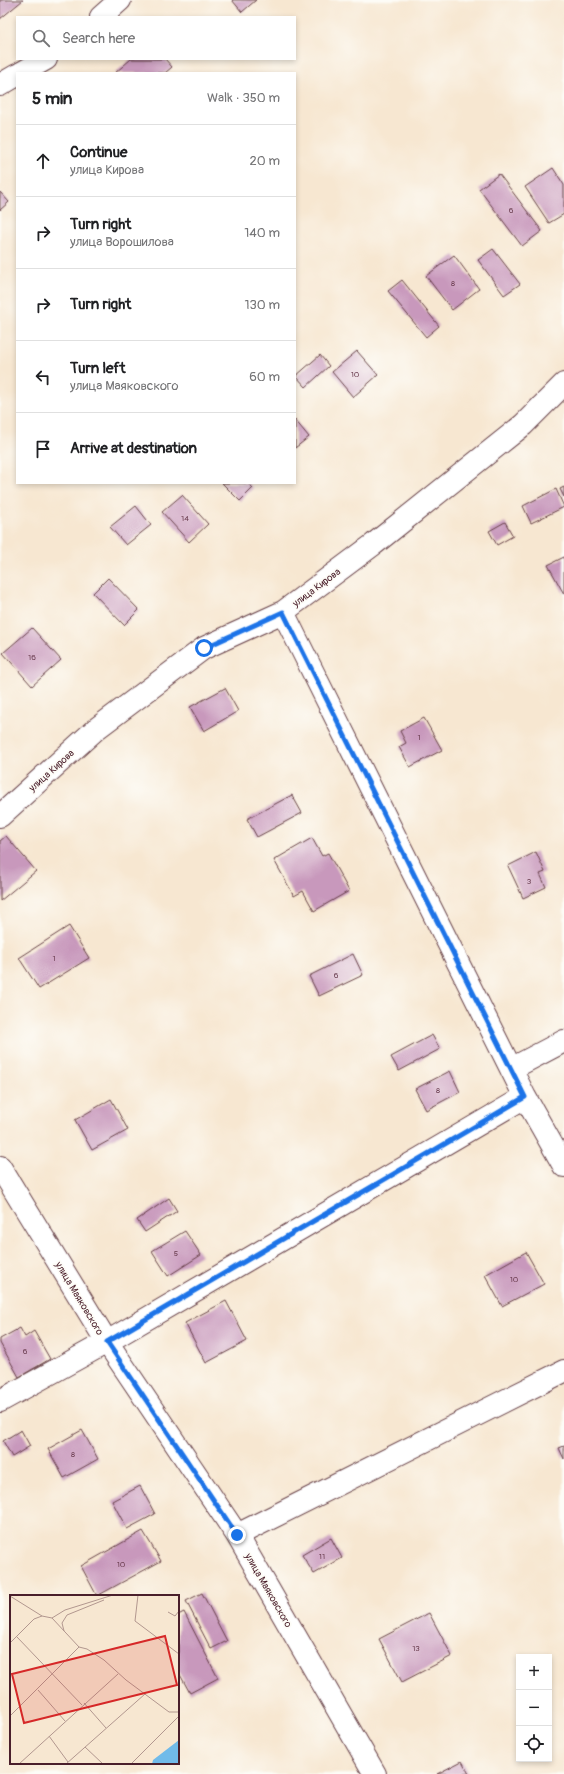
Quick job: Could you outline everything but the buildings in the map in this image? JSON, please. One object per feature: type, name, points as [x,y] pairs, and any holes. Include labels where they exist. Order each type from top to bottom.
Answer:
[{"type":"street","points":[[102,16],[120,0]]},
{"type":"street","points":[[23,72],[44,60]]},
{"type":"street","points":[[0,85],[16,76]]},
{"type":"street","name":"улица Кирова","points":[[0,816],[96,729],[204,648],[283,612],[374,544],[523,425],[564,384]]},
{"type":"street","points":[[283,612],[525,1097],[564,1166]]},
{"type":"street","points":[[511,1069],[564,1041]]},
{"type":"street","points":[[0,1401],[107,1342],[525,1097]]},
{"type":"street","name":"улица Маяковского","points":[[0,1168],[107,1342],[237,1535],[376,1774]]},
{"type":"street","points":[[237,1535],[564,1371]]},
{"type":"route","points":[[204,648],[283,612],[525,1097],[107,1342],[237,1535]]}]
